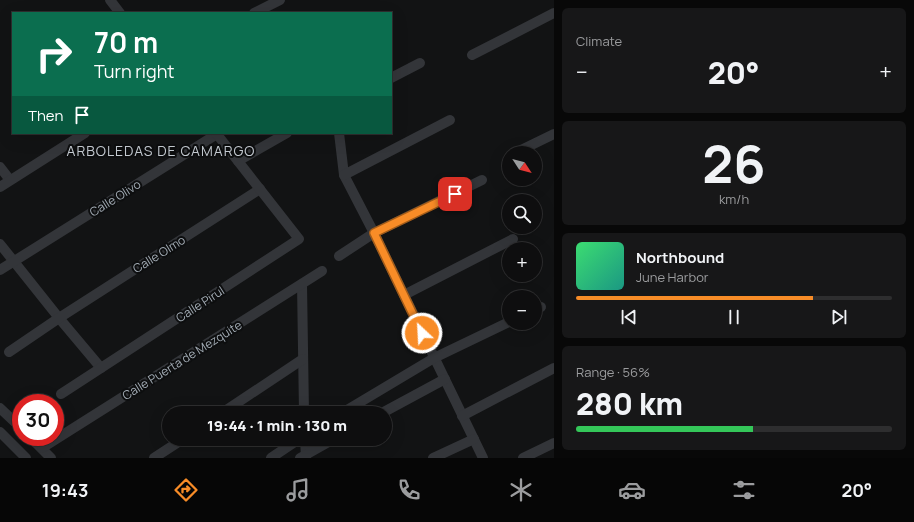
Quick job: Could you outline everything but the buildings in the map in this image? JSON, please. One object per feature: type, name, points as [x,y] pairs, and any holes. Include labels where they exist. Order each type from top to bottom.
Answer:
[{"type":"street","points":[[110,0],[119,12]]},
{"type":"street","points":[[256,12],[280,0]]},
{"type":"street","points":[[472,55],[554,13]]},
{"type":"street","points":[[392,77],[420,63]]},
{"type":"street","points":[[344,175],[450,120]]},
{"type":"street","points":[[0,187],[83,134]]},
{"type":"street","points":[[216,134],[260,190]]},
{"type":"street","name":"Calle Olivo","points":[[0,270],[216,134]]},
{"type":"street","points":[[238,161],[286,134]]},
{"type":"street","points":[[340,134],[344,175],[374,233],[483,458]]},
{"type":"street","points":[[529,146],[554,134]]},
{"type":"street","points":[[0,167],[10,180]]},
{"type":"street","points":[[339,256],[374,233],[482,180]]},
{"type":"street","name":"Calle Pirul","points":[[61,394],[299,239],[260,190]]},
{"type":"street","name":"Calle Olmo","points":[[9,352],[58,318],[260,190]]},
{"type":"street","points":[[404,295],[513,239]]},
{"type":"street","points":[[0,244],[58,318],[101,368]]},
{"type":"street","name":"Calle Puerta de Mezquite","points":[[42,448],[322,271]]},
{"type":"street","points":[[302,284],[304,406]]},
{"type":"street","points":[[354,406],[434,358],[502,325]]},
{"type":"street","points":[[232,406],[303,359]]},
{"type":"street","points":[[462,416],[554,368]]},
{"type":"street","points":[[392,408],[445,379]]},
{"type":"street","points":[[0,408],[12,419]]},
{"type":"street","points":[[0,432],[26,458]]},
{"type":"street","points":[[434,458],[474,439]]},
{"type":"street","points":[[523,458],[554,443]]},
{"type":"street","points":[[154,458],[172,446]]},
{"type":"street","points":[[271,458],[289,446]]},
{"type":"street","points":[[304,457],[305,446]]},
{"type":"street","points":[[304,457],[322,446]]},
{"type":"street","points":[[42,448],[51,458]]},
{"type":"district","name":"ARBOLEDAS DE CAMARGO","points":[[161,150]]},
{"type":"route","points":[[422,333],[374,233],[455,194]]}]
